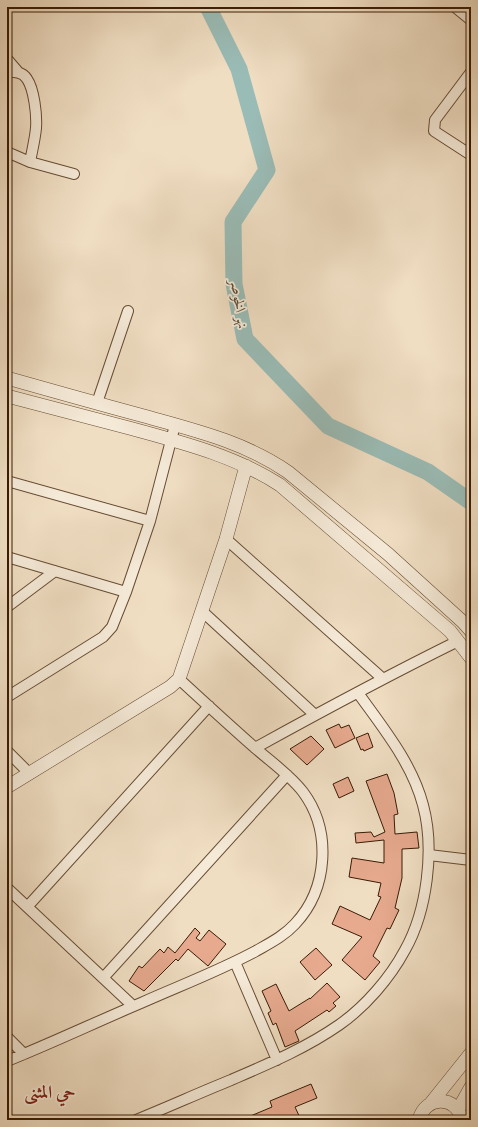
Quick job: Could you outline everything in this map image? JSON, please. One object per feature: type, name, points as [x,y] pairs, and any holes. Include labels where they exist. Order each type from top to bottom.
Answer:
[{"type":"street","points":[[455,7],[471,20]]},
{"type":"street","points":[[7,59],[26,78],[36,114],[36,127],[30,162]]},
{"type":"street","points":[[471,72],[434,120],[434,131],[471,155]]},
{"type":"street","points":[[7,73],[20,73]]},
{"type":"street","points":[[7,152],[30,162],[74,174]]},
{"type":"street","points":[[97,403],[128,311]]},
{"type":"street","points":[[7,378],[175,425],[236,444],[273,461],[388,554],[471,631]]},
{"type":"street","points":[[7,396],[171,440],[218,455],[263,474],[280,485],[450,631],[471,658]]},
{"type":"street","points":[[7,697],[103,637],[112,627],[126,592],[150,521],[175,425]]},
{"type":"street","points":[[7,787],[170,687],[179,679],[203,612],[226,539],[246,466]]},
{"type":"street","points":[[7,481],[150,521]]},
{"type":"street","points":[[226,539],[382,678]]},
{"type":"street","points":[[377,567],[388,554]]},
{"type":"street","points":[[7,557],[126,592]]},
{"type":"street","points":[[7,607],[55,572]]},
{"type":"street","points":[[203,612],[315,715]]},
{"type":"street","points":[[255,748],[358,693],[382,678],[458,641]]},
{"type":"street","points":[[7,1061],[235,962],[278,939],[296,924],[309,905],[319,883],[323,860],[322,836],[315,813],[303,793],[287,775],[179,679]]},
{"type":"street","points":[[136,1120],[158,1116],[314,1041],[340,1024],[360,1008],[390,974],[405,950],[416,926],[425,889],[429,855],[428,826],[423,805],[413,778],[396,745],[358,693]]},
{"type":"street","points":[[28,906],[209,706]]},
{"type":"street","points":[[7,751],[29,773]]},
{"type":"street","points":[[104,978],[287,775]]},
{"type":"street","points":[[429,855],[471,860]]},
{"type":"street","points":[[7,888],[28,906],[133,1006]]},
{"type":"street","points":[[235,962],[277,1060]]},
{"type":"street","points":[[7,1037],[24,1054]]},
{"type":"street","points":[[408,1120],[420,1116],[471,1053]]},
{"type":"street","points":[[455,1072],[460,1082],[466,1085],[471,1084]]},
{"type":"street","points":[[431,1103],[437,1101],[449,1103],[460,1115],[471,1087]]},
{"type":"building","points":[[339,724],[341,728],[349,725],[355,738],[335,748],[326,730]]},
{"type":"building","points":[[368,733],[373,747],[364,751],[363,749],[361,750],[356,738]]},
{"type":"building","points":[[311,736],[324,749],[307,765],[290,749]]},
{"type":"building","points":[[387,774],[394,793],[398,814],[394,815],[395,834],[417,832],[419,848],[402,849],[402,878],[395,908],[399,910],[390,929],[387,928],[373,956],[380,962],[365,980],[342,960],[362,937],[332,924],[340,906],[370,920],[381,897],[378,896],[381,883],[349,877],[352,858],[384,863],[384,840],[356,843],[355,833],[371,832],[374,837],[385,832],[366,781]]},
{"type":"building","points":[[348,777],[354,791],[339,798],[333,784]]},
{"type":"building","points":[[195,928],[200,933],[196,938],[200,941],[209,930],[226,944],[208,966],[188,949],[178,961],[176,959],[144,991],[129,981],[139,966],[142,968],[160,949],[164,953],[168,947],[175,953]]},
{"type":"building","points":[[316,948],[332,965],[315,980],[300,962]]},
{"type":"building","points":[[327,983],[340,997],[333,1003],[336,1006],[329,1012],[327,1010],[295,1031],[299,1041],[285,1047],[276,1023],[273,1025],[268,1013],[271,1011],[262,991],[276,984],[289,1011],[310,999]]},
{"type":"building","points":[[311,1084],[317,1098],[295,1107],[301,1120],[241,1120],[272,1107],[270,1101]]},
{"type":"waterway","name":"نهر الخوصر","points":[[208,7],[239,69],[267,170],[233,222],[234,284],[245,339],[328,426],[428,472],[471,502]]},
{"type":"district","name":"حي المثنى","points":[[50,1093]]}]
